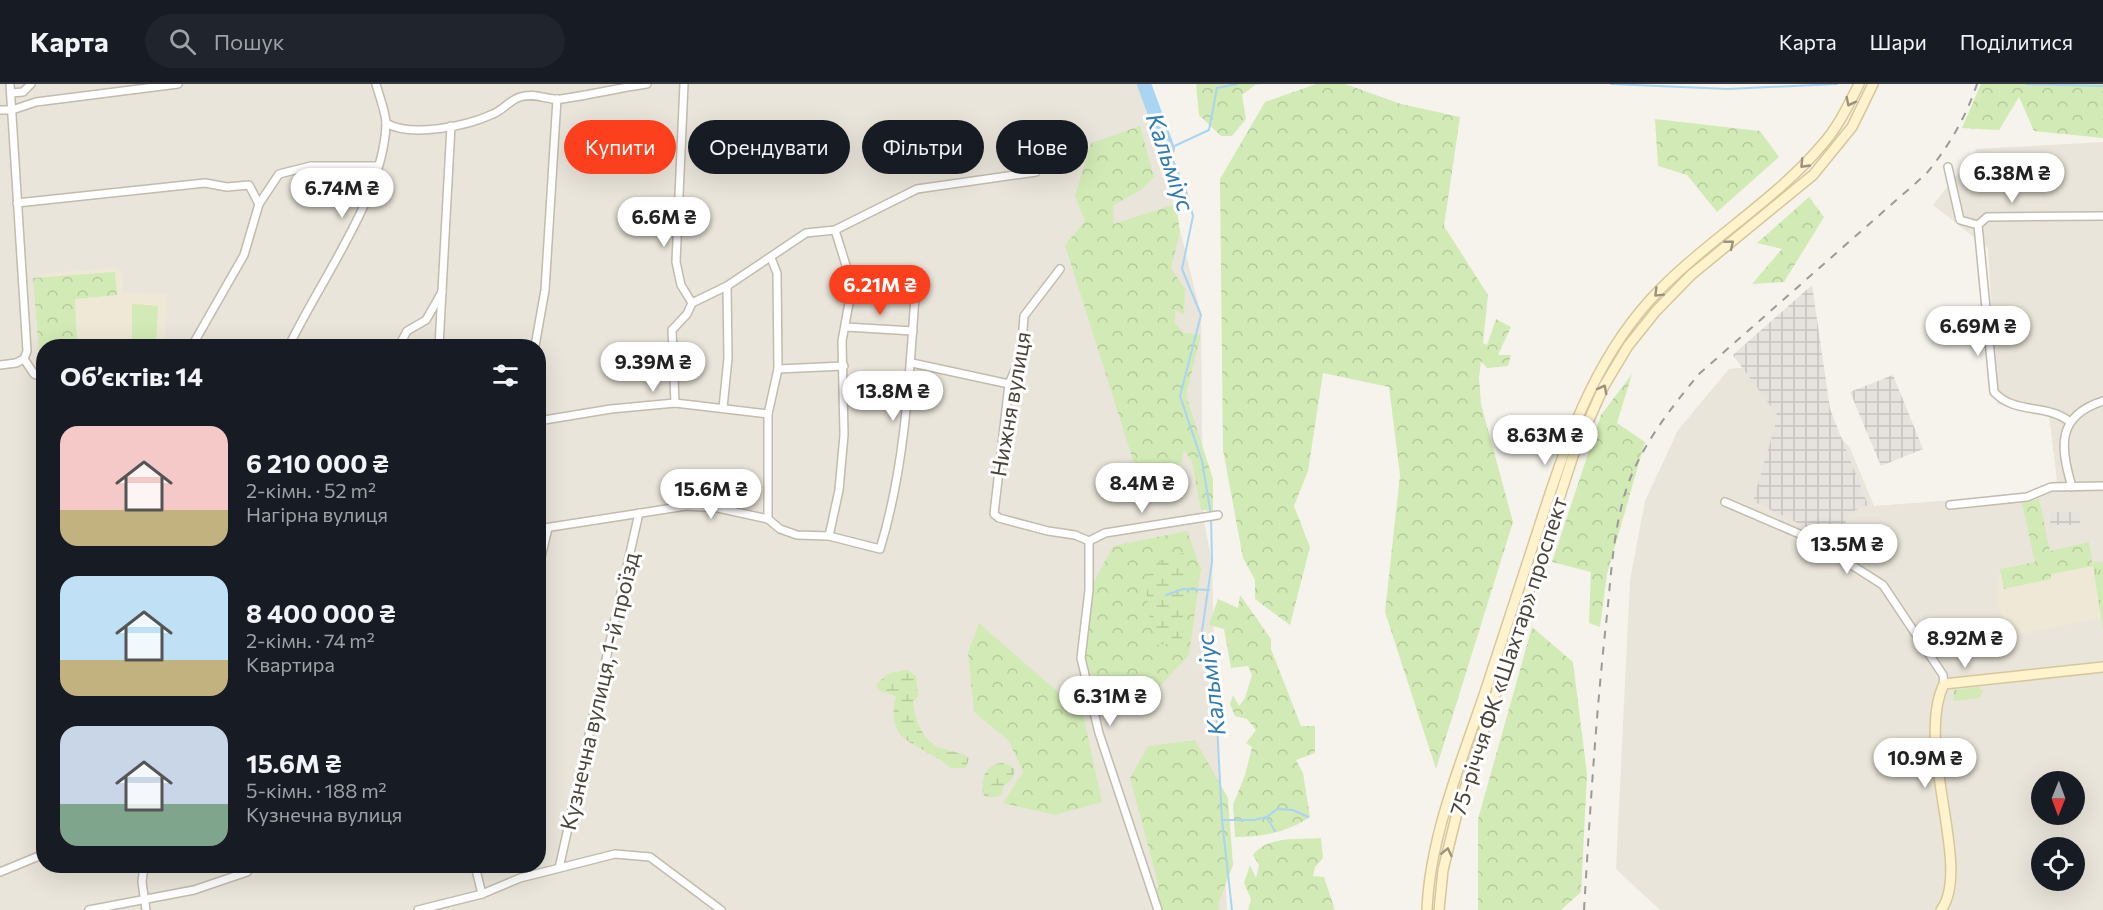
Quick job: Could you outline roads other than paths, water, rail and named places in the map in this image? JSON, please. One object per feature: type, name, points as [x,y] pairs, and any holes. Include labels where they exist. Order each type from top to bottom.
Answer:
[{"type":"main road","name":"75-річчя ФК «Шахтар» проспект","points":[[1427,910],[1431,868],[1448,806],[1564,451],[1600,371],[1649,301],[1686,264],[1803,166],[1841,119],[1859,84]]},
{"type":"main road","name":"75-річчя ФК «Шахтар» проспект","points":[[1439,910],[1443,870],[1457,813],[1573,456],[1604,386],[1628,346],[1656,311],[1691,275],[1813,175],[1832,154],[1864,105],[1873,84]]},
{"type":"main road","points":[[1941,910],[1947,896],[1950,851],[1938,780],[1935,710],[1944,684],[2103,667]]},
{"type":"street","points":[[0,364],[16,363],[24,359],[27,351],[10,84]]},
{"type":"street","points":[[11,93],[23,92],[32,84]]},
{"type":"street","points":[[0,110],[12,110],[36,102],[178,84]]},
{"type":"street","points":[[292,339],[361,211],[378,166],[386,123],[376,84]]},
{"type":"street","points":[[386,123],[396,129],[410,130],[451,126],[493,114],[520,97],[541,94],[558,99],[647,84]]},
{"type":"street","points":[[684,84],[676,262],[681,285],[692,303]]},
{"type":"street","points":[[23,92],[36,102]]},
{"type":"street","points":[[537,339],[545,290],[558,99]]},
{"type":"street","points":[[440,339],[451,126]]},
{"type":"street","points":[[196,339],[244,255],[259,204],[279,174],[311,166],[378,166]]},
{"type":"street","points":[[1948,167],[1960,220],[1978,225]]},
{"type":"street","points":[[675,403],[672,330],[687,314],[692,303],[727,286],[806,233],[835,230],[917,189],[1022,174]]},
{"type":"street","points":[[16,202],[205,183],[227,188],[249,185],[259,204]]},
{"type":"street","points":[[1978,225],[1987,217],[2103,216]]},
{"type":"street","points":[[1978,225],[1994,392],[2002,401],[2018,407],[2049,410],[2061,414],[2070,422]]},
{"type":"street","points":[[829,536],[839,490],[844,435],[842,341],[846,327],[850,284],[835,230]]},
{"type":"street","points":[[768,519],[768,414],[778,369],[777,273],[771,258]]},
{"type":"street","name":"Нижня вулиця","points":[[1060,268],[1024,316],[1021,356],[1009,384],[994,514],[999,518],[1089,541]]},
{"type":"street","points":[[723,408],[728,358],[727,286]]},
{"type":"street","points":[[403,339],[407,331],[426,321],[443,290]]},
{"type":"street","points":[[546,536],[548,528],[686,506],[718,508],[768,519],[780,529],[797,535],[829,536],[880,549],[888,524],[905,428],[912,363],[915,296]]},
{"type":"street","points":[[846,327],[913,331]]},
{"type":"street","points":[[24,359],[36,375]]},
{"type":"street","points":[[912,363],[1009,384]]},
{"type":"street","points":[[778,369],[844,366]]},
{"type":"street","points":[[2072,487],[2063,446],[2065,433],[2070,422],[2083,410],[2103,401]]},
{"type":"street","points":[[546,420],[611,409],[675,403],[768,414]]},
{"type":"street","points":[[1950,505],[2027,497],[2051,487],[2103,486]]},
{"type":"street","points":[[1725,502],[1809,538],[1883,585],[1943,675],[1944,684]]},
{"type":"street","name":"Кузнечна вулиця, 1-й проїзд","points":[[559,868],[639,513]]},
{"type":"street","points":[[1158,910],[1099,733],[1081,658],[1089,590],[1089,541],[1105,533],[1218,515]]},
{"type":"street","points":[[546,871],[615,854],[651,857],[721,910]]},
{"type":"street","points":[[0,873],[36,857]]},
{"type":"street","points":[[143,873],[142,882],[146,910]]},
{"type":"street","points":[[89,910],[194,890],[244,873]]},
{"type":"street","points":[[477,873],[482,894]]},
{"type":"street","points":[[418,910],[482,894],[520,878],[540,873]]},
{"type":"waterway","name":"Кальміус","points":[[1144,84],[1168,149]]},
{"type":"waterway","name":"Кальміус","points":[[1232,910],[1222,820],[1215,685],[1202,631],[1212,562],[1211,515],[1202,461],[1180,396],[1201,315],[1182,269],[1193,216],[1186,191],[1168,149],[1209,130],[1217,88],[1237,84]]},
{"type":"waterway","points":[[1611,84],[1728,89],[1837,84]]},
{"type":"waterway","points":[[2026,84],[2103,86]]},
{"type":"waterway","points":[[1166,595],[1183,589],[1209,590]]},
{"type":"waterway","points":[[1223,820],[1254,820],[1267,817],[1277,809],[1293,810],[1308,817]]},
{"type":"waterway","points":[[1267,818],[1275,831]]},
{"type":"railway","points":[[1584,910],[1596,725],[1613,556],[1617,526],[1629,480],[1655,432],[1699,374],[1926,174],[1956,132],[1977,84]]}]
